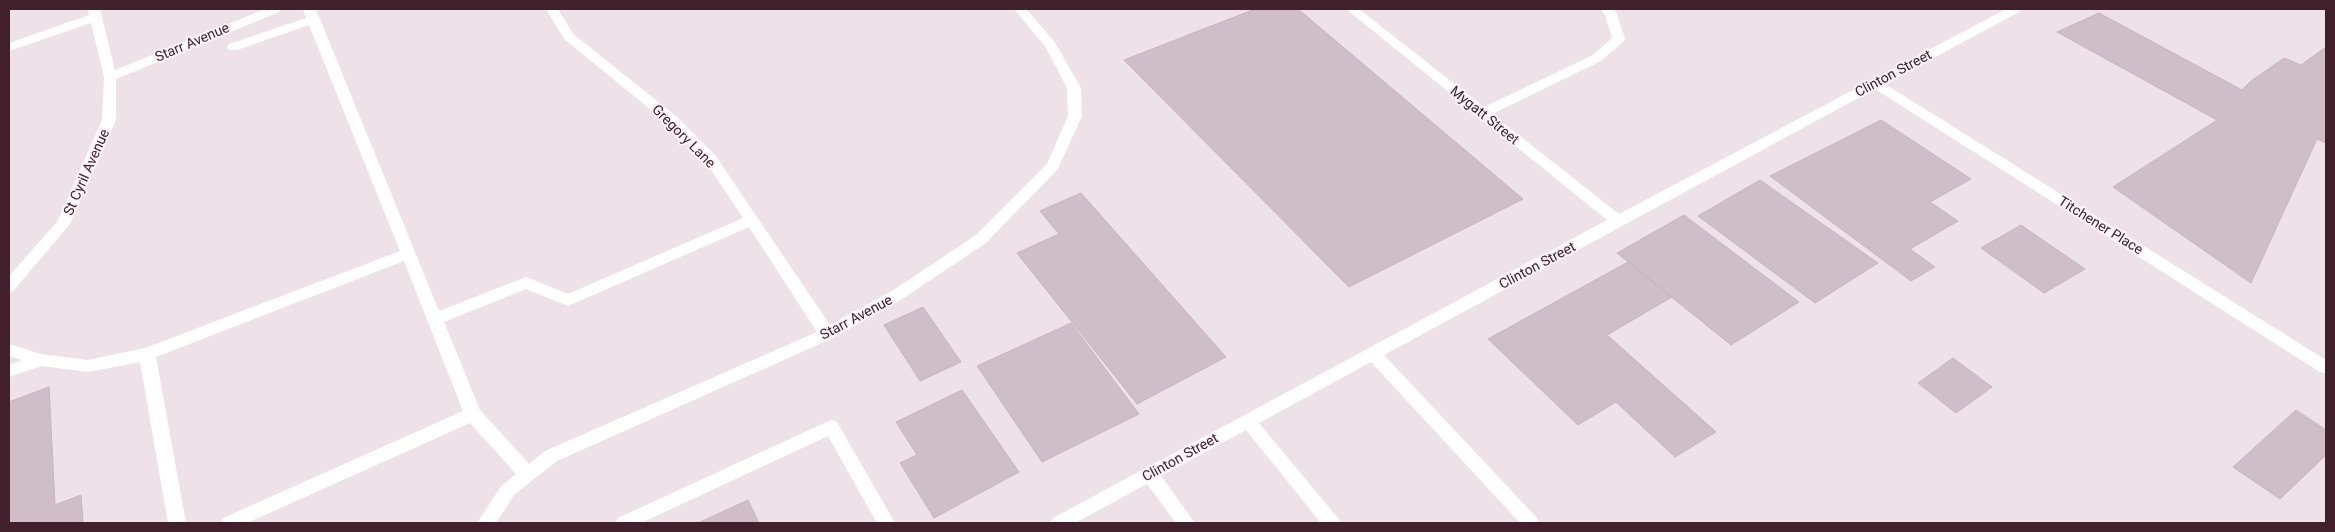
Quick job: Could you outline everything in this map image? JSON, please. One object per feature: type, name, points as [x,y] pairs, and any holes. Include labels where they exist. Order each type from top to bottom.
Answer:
[{"type":"street","name":"Starr Avenue","points":[[110,77],[275,9]]},
{"type":"street","name":"Gregory Lane","points":[[552,9],[568,36],[672,120],[710,158],[827,334]]},
{"type":"street","name":"Starr Avenue","points":[[486,523],[508,490],[551,456],[827,334],[897,296],[981,239],[1054,166],[1076,116],[1074,88],[1050,44],[1020,9]]},
{"type":"street","name":"Mygatt Street","points":[[1352,9],[1618,221]]},
{"type":"street","points":[[1483,114],[1597,58],[1619,39],[1611,14],[1606,9]]},
{"type":"street","name":"Clinton Street","points":[[1059,523],[2015,9]]},
{"type":"street","name":"St Cyril Avenue","points":[[9,286],[63,224],[109,120],[110,77],[95,13]]},
{"type":"street","points":[[9,47],[95,13]]},
{"type":"street","points":[[233,47],[312,14],[473,414],[527,474]]},
{"type":"street","name":"Titchener Place","points":[[1875,83],[2326,368]]},
{"type":"street","points":[[435,319],[526,283],[568,300],[752,220]]},
{"type":"street","points":[[9,350],[41,360],[88,366],[147,354],[409,253]]},
{"type":"street","points":[[1373,353],[1531,523]]},
{"type":"street","points":[[147,354],[177,523]]},
{"type":"street","points":[[9,371],[41,360]]},
{"type":"street","points":[[229,523],[473,414]]},
{"type":"street","points":[[1248,421],[1332,523]]},
{"type":"street","points":[[624,523],[831,427],[886,523]]},
{"type":"street","points":[[1150,474],[1186,523]]},
{"type":"building","points":[[1255,9],[1298,9],[1523,199],[1349,287],[1124,60]]},
{"type":"building","points":[[2099,13],[2242,90],[2251,81],[2284,58],[2301,65],[2326,47],[2326,143],[2317,139],[2251,283],[2113,187],[2217,120],[2057,32]]},
{"type":"building","points":[[1881,120],[1971,179],[1930,202],[1958,221],[1910,249],[1935,267],[1911,281],[1770,176]]},
{"type":"building","points":[[1760,180],[1878,263],[1815,303],[1698,216]]},
{"type":"building","points":[[1081,193],[1226,357],[1137,404],[1017,253],[1059,234],[1040,211]]},
{"type":"building","points":[[1684,215],[1799,302],[1731,345],[1617,253]]},
{"type":"building","points":[[2021,225],[2085,269],[2044,293],[1981,248]]},
{"type":"building","points":[[1628,262],[1672,297],[1607,335],[1716,432],[1675,457],[1616,402],[1578,425],[1488,339]]},
{"type":"building","points":[[923,307],[961,362],[920,381],[884,325]]},
{"type":"building","points":[[1071,323],[1139,414],[1042,462],[977,366]]},
{"type":"building","points":[[1953,358],[1992,387],[1956,413],[1918,383]]},
{"type":"building","points":[[49,387],[55,505],[81,495],[83,523],[9,523],[9,402]]},
{"type":"building","points":[[962,390],[1019,472],[934,518],[900,463],[917,455],[896,422]]},
{"type":"building","points":[[2296,410],[2326,430],[2326,455],[2280,499],[2233,467]]},
{"type":"building","points":[[748,500],[759,523],[698,523]]}]
